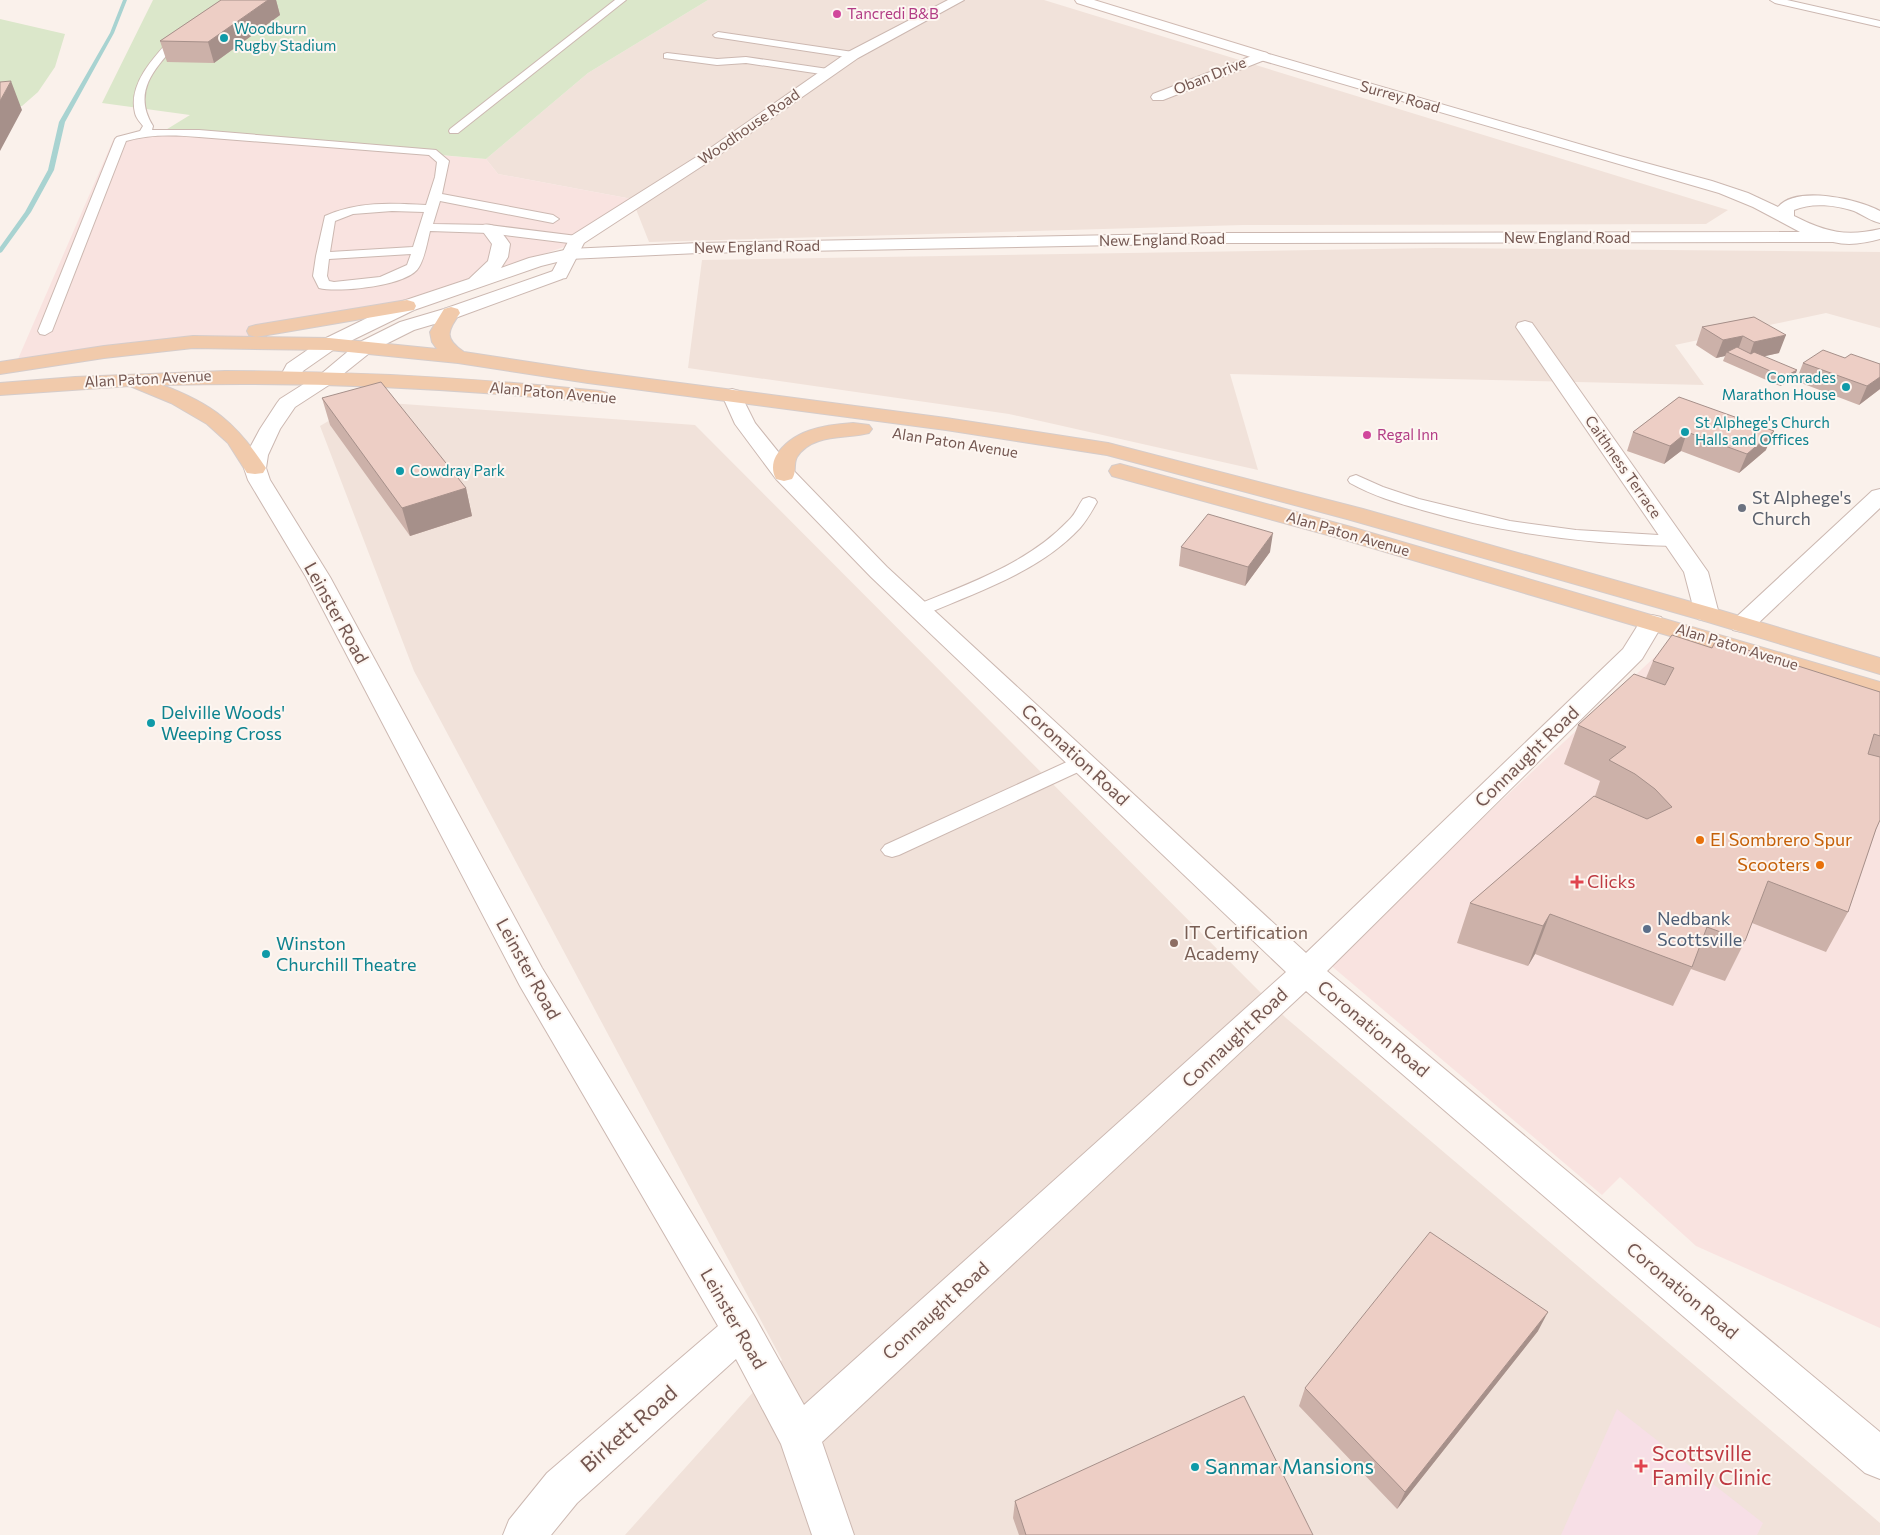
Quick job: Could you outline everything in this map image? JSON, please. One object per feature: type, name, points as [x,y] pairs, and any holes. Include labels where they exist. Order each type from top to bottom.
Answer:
[{"type":"main road","points":[[193,342],[408,306]]},
{"type":"main road","points":[[451,313],[442,324],[439,334],[448,350],[458,357]]},
{"type":"main road","name":"Alan Paton Avenue","points":[[3,368],[104,352],[193,342],[329,344],[458,357],[588,377],[862,429],[1096,465],[1352,535],[1880,690]]},
{"type":"main road","points":[[235,343],[305,359],[325,379]]},
{"type":"main road","name":"Alan Paton Avenue","points":[[0,389],[126,379],[226,376],[288,390]]},
{"type":"main road","points":[[126,379],[178,398],[209,416],[236,440],[255,468]]},
{"type":"main road","name":"Alan Paton Avenue","points":[[325,379],[414,381],[736,404],[1108,448],[1355,514],[1707,614],[1880,666]]},
{"type":"main road","points":[[784,474],[784,461],[787,454],[808,439],[837,429],[862,429]]},
{"type":"street","name":"Woodhouse Road","points":[[573,247],[853,55],[958,0]]},
{"type":"street","name":"Surrey Road","points":[[1081,0],[1262,56],[1612,159],[1721,189],[1744,197],[1811,232],[1837,238]]},
{"type":"street","name":"Oban Drive","points":[[1158,97],[1262,56]]},
{"type":"street","name":"Surrey Road","points":[[1721,189],[1799,202],[1834,202],[1858,208]]},
{"type":"street","points":[[1788,221],[1784,212],[1786,208],[1799,202]]},
{"type":"street","points":[[1858,208],[1880,209]]},
{"type":"street","points":[[1858,208],[1880,218]]},
{"type":"street","name":"New England Road","points":[[1701,238],[1763,231],[1788,221]]},
{"type":"street","points":[[475,283],[493,268],[500,256],[501,244],[489,229]]},
{"type":"street","points":[[1837,238],[1861,238],[1880,234]]},
{"type":"street","name":"New England Road","points":[[288,390],[294,368],[329,344],[408,306],[573,247],[624,251],[1222,238],[1837,238]]},
{"type":"street","points":[[560,274],[573,247]]},
{"type":"street","name":"New England Road","points":[[325,379],[364,347],[407,326],[451,313],[624,251]]},
{"type":"street","name":"Caithness Terrace","points":[[1525,327],[1696,572],[1707,614]]},
{"type":"street","points":[[255,468],[256,455],[288,390],[325,379]]},
{"type":"street","name":"Coronation Road","points":[[736,404],[755,438],[784,474],[879,572],[1306,972],[1880,1459]]},
{"type":"street","name":"Leinster Road","points":[[255,468],[259,480],[318,577],[531,977],[741,1330],[799,1436],[833,1535]]},
{"type":"street","points":[[1742,625],[1880,496]]},
{"type":"street","name":"Connaught Road","points":[[799,1436],[1306,972],[1633,654],[1652,622]]},
{"type":"street","name":"Birkett Road","points":[[524,1535],[562,1488],[741,1330]]},
{"type":"lane","points":[[454,131],[621,0]]},
{"type":"lane","points":[[1780,0],[1880,24]]},
{"type":"lane","points":[[145,133],[148,126],[140,113],[140,91],[156,61],[189,25]]},
{"type":"lane","points":[[718,36],[853,55]]},
{"type":"lane","points":[[667,56],[717,62],[746,60],[828,72]]},
{"type":"lane","points":[[44,331],[121,139],[145,133],[196,134],[432,152],[443,161],[441,177],[413,267],[404,273],[372,282],[340,285],[324,284],[320,276],[329,219],[346,211],[380,208],[431,209]]},
{"type":"lane","points":[[434,196],[553,219]]},
{"type":"lane","points":[[425,227],[489,229],[573,247]]},
{"type":"lane","points":[[322,256],[419,250]]},
{"type":"lane","points":[[1356,480],[1368,488],[1434,509],[1502,524],[1591,538],[1675,541]]},
{"type":"lane","points":[[920,610],[1015,570],[1044,550],[1075,524],[1089,502]]},
{"type":"lane","points":[[892,850],[1082,762]]},
{"type":"shaded area","points":[[708,0],[1044,0],[1728,210],[1706,224],[1243,225],[649,242],[632,199],[498,174],[486,159],[588,73]]},
{"type":"shaded area","points":[[157,132],[486,159],[498,174],[632,199],[567,246],[345,321],[250,338],[18,359],[114,138]]},
{"type":"shaded area","points":[[1436,248],[1880,252],[1880,328],[1826,313],[1675,345],[1704,385],[1230,374],[1258,470],[1009,414],[688,368],[702,260]]},
{"type":"shaded area","points":[[362,401],[695,425],[1286,1018],[1880,1523],[1880,1535],[625,1535],[782,1360],[414,671],[320,426]]},
{"type":"shaded area","points":[[1659,653],[1880,722],[1880,1328],[1696,1246],[1620,1177],[1602,1195],[1328,963]]},
{"type":"shaded area","name":"Scottsville Family Clinic","points":[[1617,1409],[1763,1523],[1757,1535],[1561,1535]]},
{"type":"green space","name":"Woodburn Rugby Stadium","points":[[153,0],[708,0],[588,73],[486,159],[164,131],[190,115],[102,103]]},
{"type":"green space","points":[[0,19],[65,34],[55,67],[38,92],[22,106],[0,108]]},
{"type":"building","points":[[221,0],[268,0],[208,42],[160,41]]},
{"type":"building","points":[[11,81],[0,101],[0,82]]},
{"type":"building","points":[[1754,317],[1786,335],[1754,342],[1743,336],[1723,340],[1702,327]]},
{"type":"building","points":[[1737,347],[1751,354],[1754,352],[1797,370],[1784,377],[1727,352]]},
{"type":"building","points":[[1823,350],[1845,358],[1851,354],[1880,364],[1880,377],[1867,386],[1803,363]]},
{"type":"building","name":"Cowdray Park","points":[[381,382],[466,488],[402,508],[322,398]]},
{"type":"building","points":[[1679,397],[1774,431],[1747,454],[1687,432],[1670,446],[1633,432]]},
{"type":"building","points":[[1208,514],[1273,533],[1248,567],[1181,547]]},
{"type":"building","points":[[1672,635],[1712,648],[1716,640],[1880,692],[1880,736],[1874,734],[1868,754],[1880,757],[1880,820],[1848,912],[1768,881],[1745,941],[1707,927],[1692,967],[1550,914],[1543,926],[1470,903],[1594,796],[1647,819],[1672,807],[1655,789],[1635,774],[1609,760],[1626,747],[1578,725],[1634,674],[1665,685],[1674,668],[1653,661]]},
{"type":"building","points":[[1430,1232],[1548,1312],[1405,1492],[1305,1388]]},
{"type":"building","name":"Sanmar Mansions","points":[[1244,1396],[1313,1535],[1026,1535],[1015,1501]]},
{"type":"waterway","points":[[0,251],[28,212],[51,170],[62,122],[112,33],[125,0]]},
{"type":"place","name":"Tancredi B&B","points":[[837,14]]},
{"type":"place","name":"Woodburn Rugby Stadium","points":[[224,38]]},
{"type":"place","name":"Comrades Marathon House","points":[[1846,387]]},
{"type":"place","name":"St Alphege's Church Halls and Offices","points":[[1685,432]]},
{"type":"place","name":"Regal Inn","points":[[1367,435]]},
{"type":"place","name":"Cowdray Park","points":[[400,471]]},
{"type":"place","name":"St Alphege's Church","points":[[1742,508]]},
{"type":"place","name":"Delville Woods' Weeping Cross","points":[[151,723]]},
{"type":"place","name":"El Sombrero Spur","points":[[1700,840]]},
{"type":"place","name":"Scooters","points":[[1820,865]]},
{"type":"place","name":"Clicks","points":[[1577,882]]},
{"type":"place","name":"Nedbank Scottsville","points":[[1647,929]]},
{"type":"place","name":"IT Certification Academy","points":[[1174,943]]},
{"type":"place","name":"Winston Churchill Theatre","points":[[266,954]]},
{"type":"place","name":"Scottsville Family Clinic","points":[[1641,1466]]},
{"type":"place","name":"Sanmar Mansions","points":[[1195,1467]]}]
